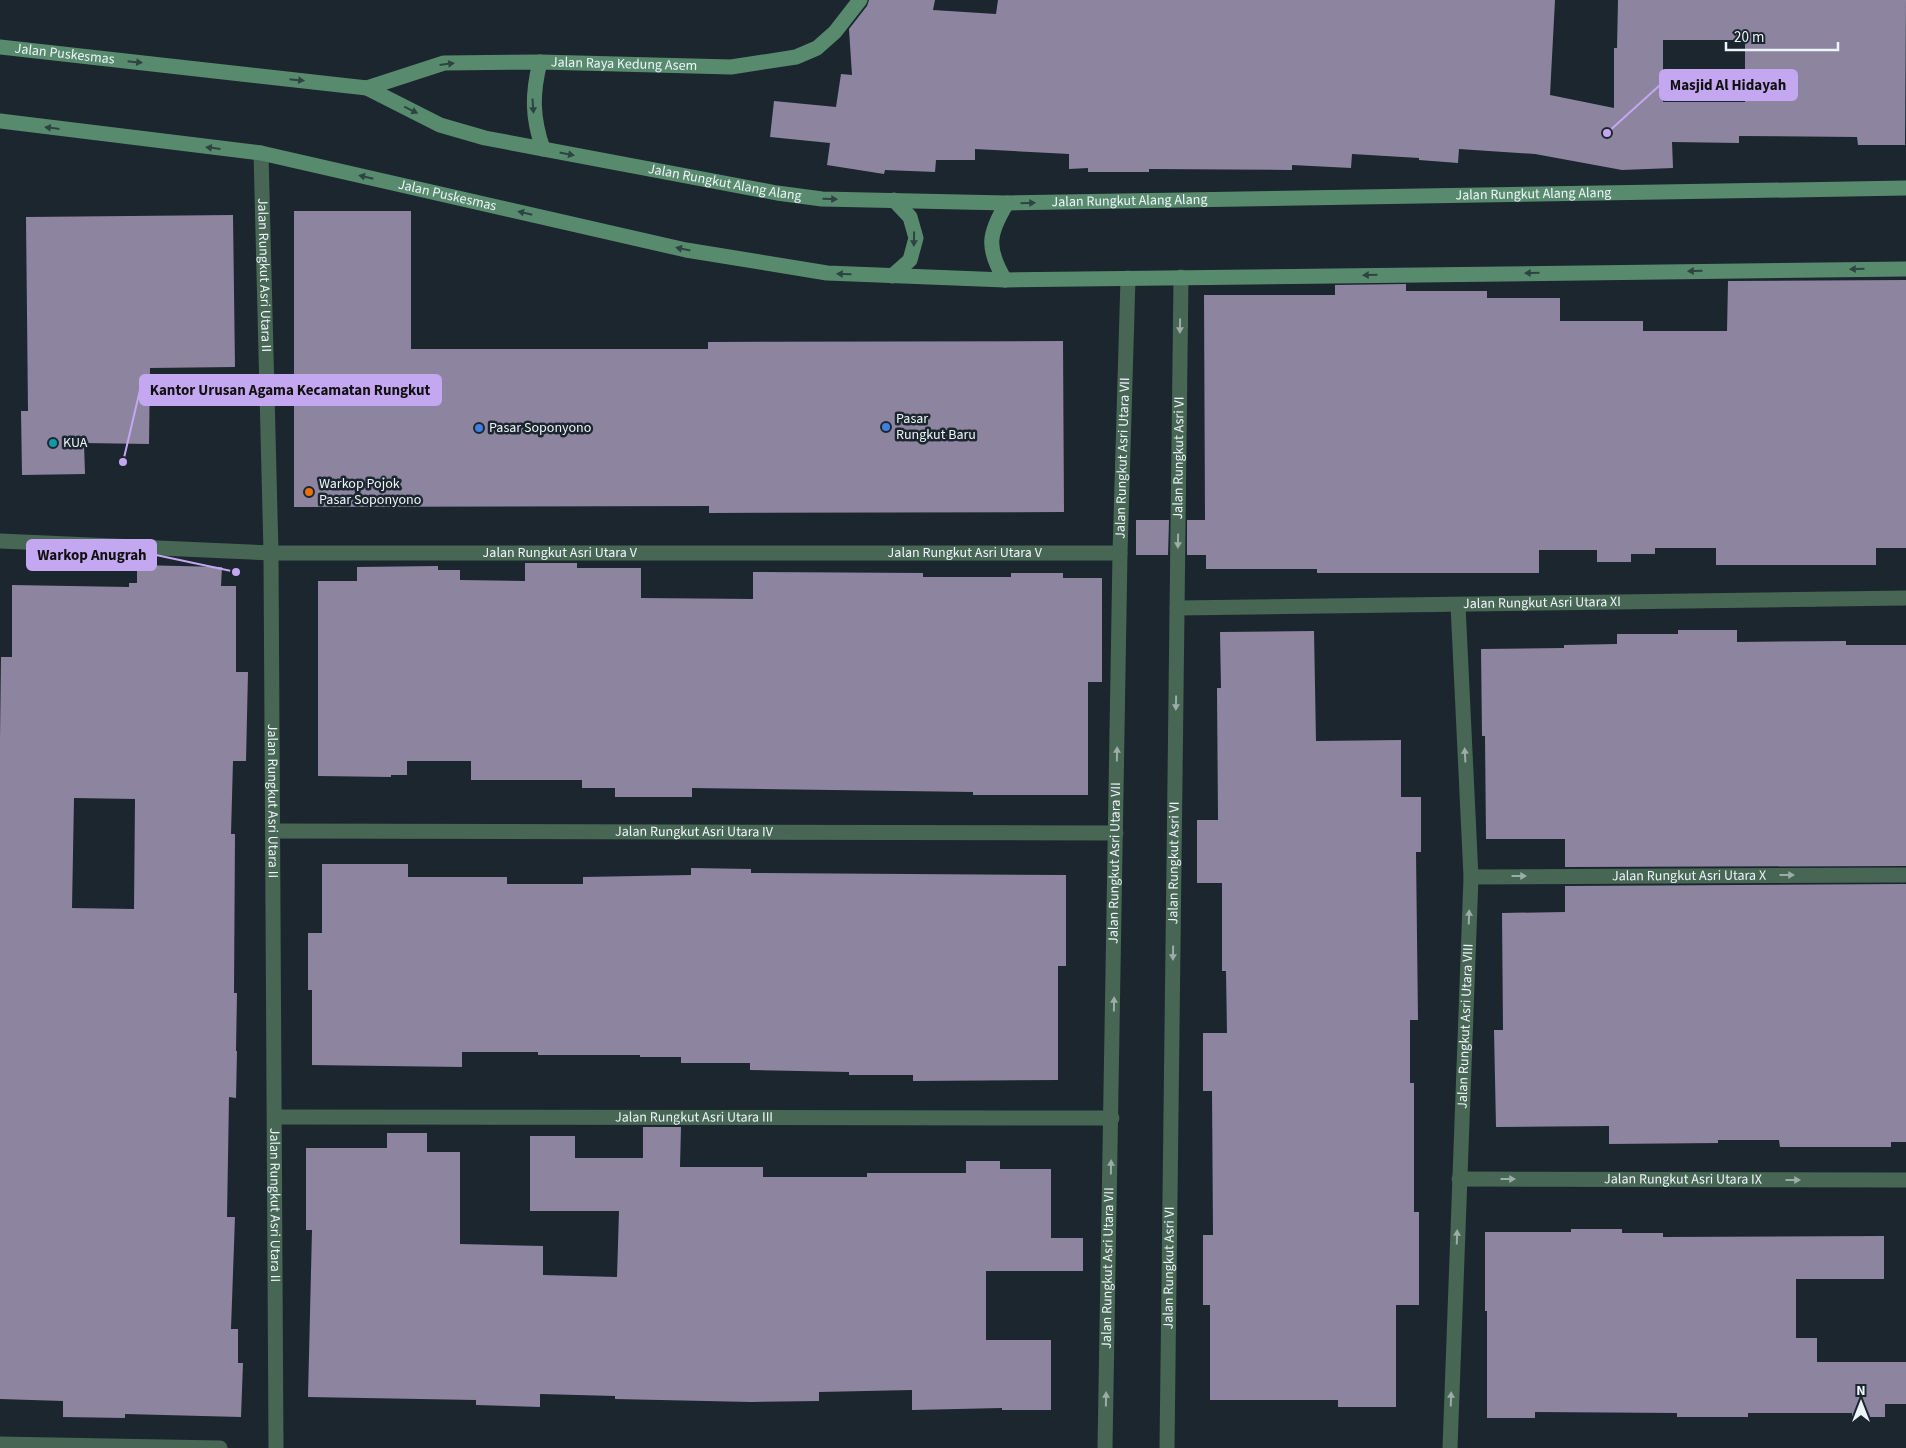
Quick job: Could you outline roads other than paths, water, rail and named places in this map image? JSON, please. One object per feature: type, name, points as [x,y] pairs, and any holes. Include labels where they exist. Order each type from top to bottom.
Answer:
[{"type":"street","name":"Jalan Raya Kedung Asem","points":[[368,88],[444,63],[540,62],[731,67],[796,57],[817,48],[835,32],[860,0]]},
{"type":"street","name":"Jalan Puskesmas","points":[[0,47],[368,88]]},
{"type":"street","points":[[540,62],[533,97],[537,132],[543,149]]},
{"type":"street","name":"Jalan Rungkut Alang Alang","points":[[368,88],[440,125],[485,138],[777,193],[822,199],[1007,203],[1906,188]]},
{"type":"street","name":"Jalan Puskesmas","points":[[0,122],[261,154],[686,250],[827,274],[892,276]]},
{"type":"street","name":"Jalan Rungkut Asri Utara II","points":[[261,154],[271,553],[276,1448]]},
{"type":"street","points":[[892,276],[910,260],[916,238],[910,217],[894,200]]},
{"type":"street","points":[[1004,280],[994,262],[991,241],[996,221],[1007,203]]},
{"type":"street","points":[[892,276],[1004,280],[1906,269]]},
{"type":"street","name":"Jalan Rungkut Asri VI","points":[[1167,1448],[1181,277]]},
{"type":"street","name":"Jalan Rungkut Asri Utara VII","points":[[1105,1448],[1120,553],[1128,278]]},
{"type":"street","name":"Jalan Rungkut Asri Utara V","points":[[0,541],[271,553],[1120,553]]},
{"type":"street","name":"Jalan Rungkut Asri Utara XI","points":[[1177,608],[1906,598]]},
{"type":"street","name":"Jalan Rungkut Asri Utara VIII","points":[[1450,1448],[1471,876],[1458,605]]},
{"type":"street","name":"Jalan Rungkut Asri Utara IV","points":[[273,831],[1116,833]]},
{"type":"street","name":"Jalan Rungkut Asri Utara X","points":[[1471,876],[1906,875]]},
{"type":"street","name":"Jalan Rungkut Asri Utara III","points":[[274,1117],[1112,1118]]},
{"type":"street","name":"Jalan Rungkut Asri Utara IX","points":[[1459,1179],[1906,1180]]},
{"type":"street","points":[[0,1444],[220,1448]]},
{"type":"place","name":"Masjid Al Hidayah","points":[[1607,133]]},
{"type":"place","name":"Pasar Rungkut Baru","points":[[886,427]]},
{"type":"place","name":"Pasar Soponyono","points":[[479,428]]},
{"type":"place","name":"KUA","points":[[53,443]]},
{"type":"place","name":"Kantor Urusan Agama Kecamatan Rungkut","points":[[123,462]]},
{"type":"place","name":"Warkop Pojok Pasar Soponyono","points":[[309,492]]},
{"type":"place","name":"Warkop Anugrah","points":[[236,572]]}]
